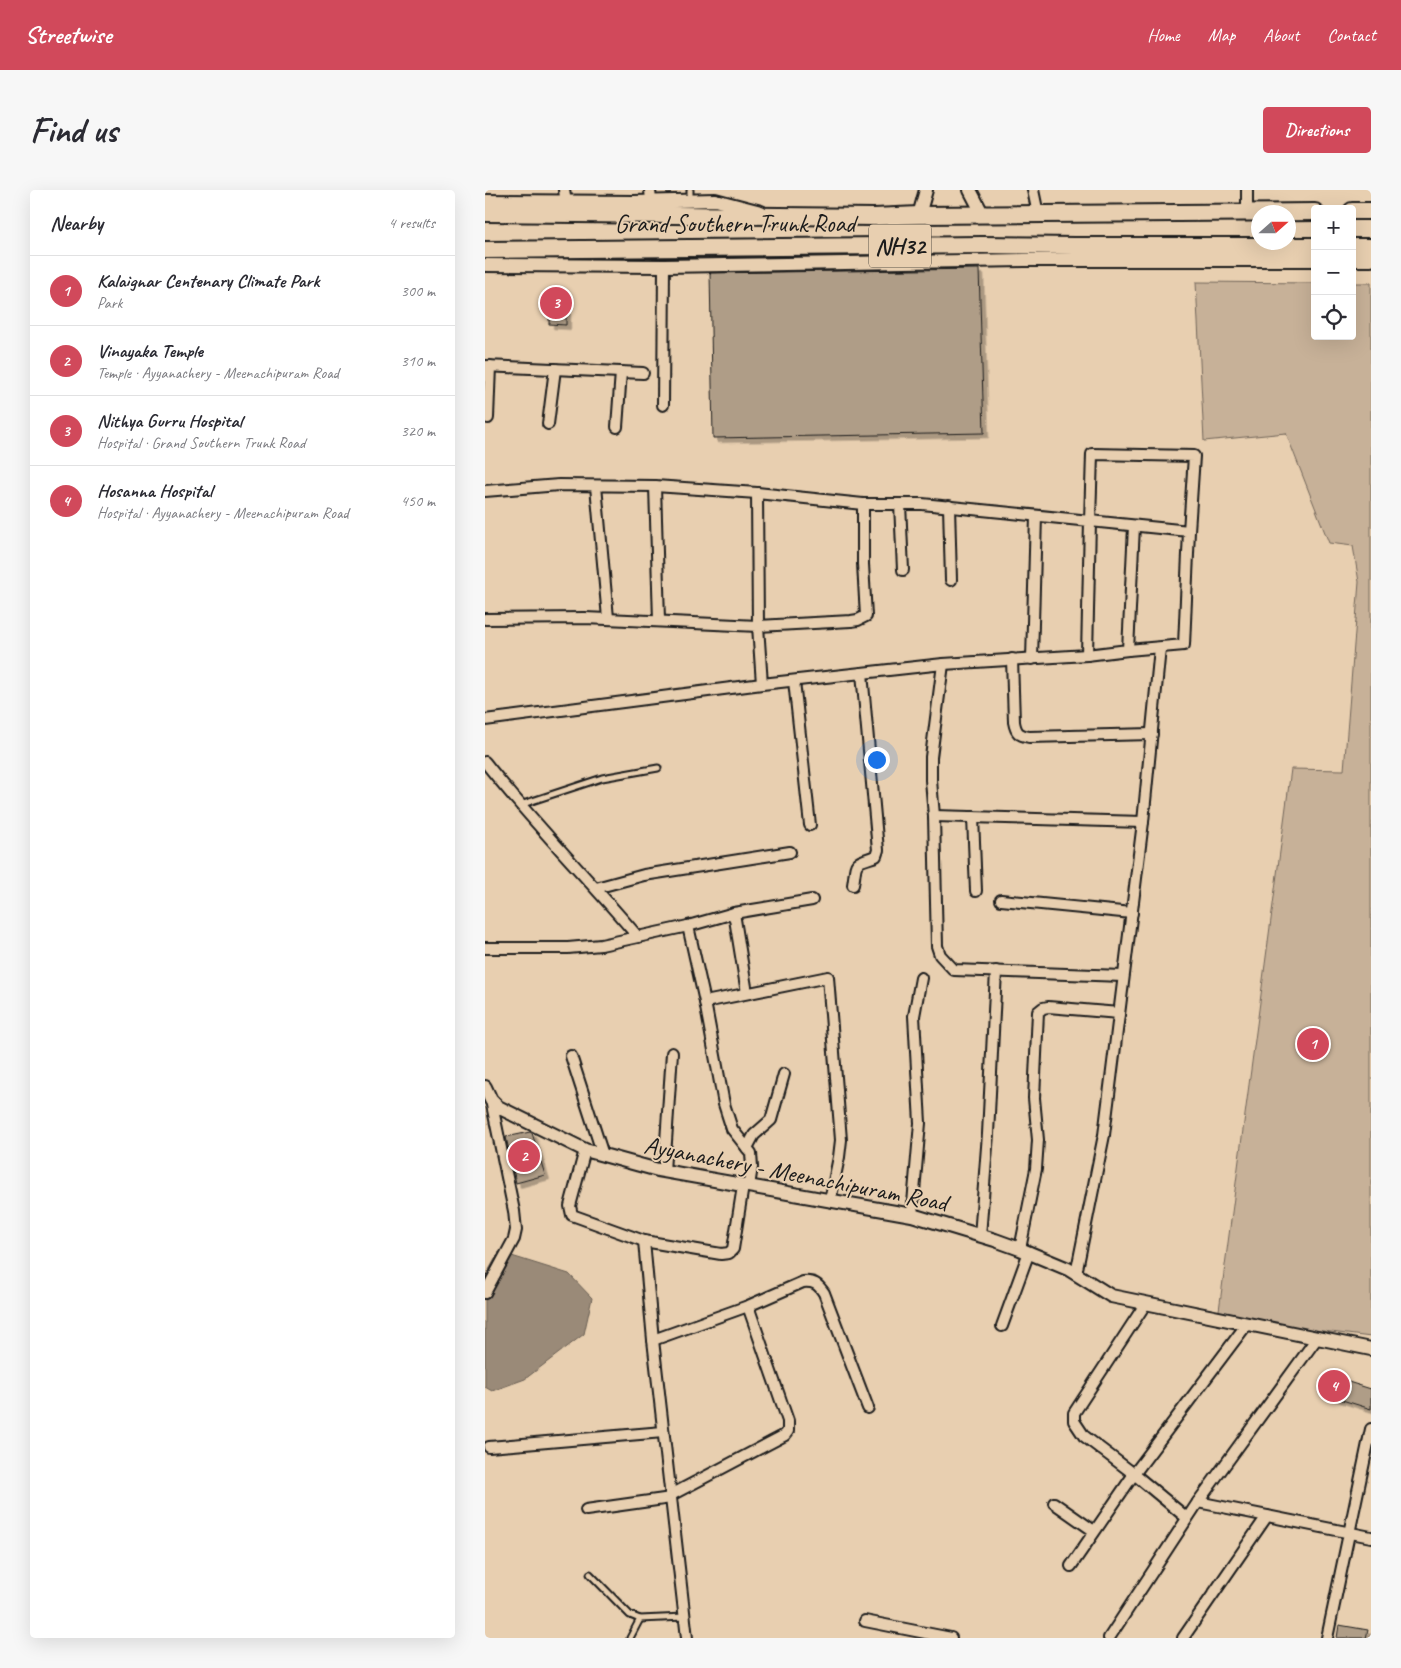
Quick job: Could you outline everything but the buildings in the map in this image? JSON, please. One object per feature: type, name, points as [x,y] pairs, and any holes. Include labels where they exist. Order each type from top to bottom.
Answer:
[{"type":"highway","points":[[1356,212],[1371,211]]},
{"type":"highway","name":"NH32","points":[[919,215],[1311,212]]},
{"type":"highway","name":"Grand Southern Trunk Road","points":[[485,213],[874,217],[919,215]]},
{"type":"highway","name":"Grand Southern Trunk Road","points":[[485,250],[809,248],[983,244],[1311,246]]},
{"type":"highway","points":[[1356,247],[1371,247]]},
{"type":"street","points":[[919,215],[927,190]]},
{"type":"street","points":[[970,190],[983,215]]},
{"type":"street","points":[[1033,190],[1038,214]]},
{"type":"street","points":[[1247,190],[1247,212]]},
{"type":"street","points":[[485,201],[565,196],[690,196],[715,200],[775,216]]},
{"type":"street","points":[[485,266],[664,266],[1025,260],[1311,260]]},
{"type":"street","points":[[1356,260],[1371,260]]},
{"type":"street","points":[[663,405],[664,266]]},
{"type":"street","points":[[488,418],[487,366],[643,373]]},
{"type":"street","points":[[548,424],[555,369]]},
{"type":"street","points":[[617,427],[621,372]]},
{"type":"street","points":[[485,720],[794,680],[943,664],[1087,655],[1184,645],[1194,456],[1092,454],[1087,655]]},
{"type":"street","points":[[485,491],[559,485],[655,486],[757,493],[863,504],[949,506],[1133,526],[1189,530]]},
{"type":"street","points":[[596,486],[608,618]]},
{"type":"street","points":[[655,486],[659,620]]},
{"type":"street","points":[[757,493],[762,684]]},
{"type":"street","points":[[485,619],[608,618],[759,626],[858,620],[866,616],[863,564],[863,504]]},
{"type":"street","points":[[900,504],[903,570]]},
{"type":"street","points":[[949,506],[951,580]]},
{"type":"street","points":[[1032,659],[1036,516]]},
{"type":"street","points":[[1128,650],[1133,526]]},
{"type":"street","points":[[1076,1274],[1104,1135],[1143,822],[1160,648]]},
{"type":"street","points":[[1012,659],[1014,722],[1015,730],[1019,735],[1029,737],[1152,734]]},
{"type":"street","points":[[943,664],[931,757],[931,780],[935,816],[937,946],[940,955],[954,970],[1123,976]]},
{"type":"street","points":[[853,885],[858,862],[876,856],[878,850],[862,673]]},
{"type":"street","points":[[794,680],[810,825]]},
{"type":"street","points":[[485,762],[519,805],[596,888],[638,937]]},
{"type":"street","points":[[935,816],[1143,822]]},
{"type":"street","points":[[973,817],[976,891]]},
{"type":"street","points":[[596,888],[644,875],[791,852]]},
{"type":"street","points":[[485,948],[587,947],[688,926],[734,913],[812,900]]},
{"type":"street","points":[[1001,900],[1132,913]]},
{"type":"street","points":[[734,913],[747,994]]},
{"type":"street","points":[[585,1150],[570,1206],[573,1215],[644,1241],[721,1254],[729,1253],[733,1249],[752,1160],[747,1148],[733,1129],[723,1104],[705,1002],[688,926]]},
{"type":"street","points":[[980,1236],[988,1134],[996,971]]},
{"type":"street","points":[[705,1002],[828,977],[841,1140],[830,1201]]},
{"type":"street","points":[[912,1215],[919,1123],[914,1016],[921,978]]},
{"type":"street","points":[[1002,1326],[1025,1250],[1036,1169],[1038,1140],[1034,1098],[1038,1012],[1048,1007],[1119,1013]]},
{"type":"street","points":[[664,1171],[672,1053]]},
{"type":"street","points":[[571,1056],[603,1155]]},
{"type":"street","points":[[747,1148],[754,1135],[771,1120],[784,1074]]},
{"type":"street","points":[[485,1087],[491,1100],[516,1230],[514,1239],[485,1293]]},
{"type":"street","name":"Ayyanachery - Meenachipuram Road","points":[[491,1100],[498,1107],[585,1150],[664,1171],[912,1215],[1025,1250],[1076,1274],[1111,1296],[1371,1349]]},
{"type":"street","points":[[644,1241],[653,1340],[687,1638]]},
{"type":"street","points":[[653,1340],[748,1306],[803,1282],[812,1281],[824,1293],[868,1408]]},
{"type":"street","points":[[1146,1303],[1074,1413],[1074,1421],[1084,1436],[1187,1518]]},
{"type":"street","points":[[586,1510],[671,1496],[785,1435],[788,1431],[788,1421],[748,1306]]},
{"type":"street","points":[[1071,1566],[1134,1474],[1247,1324]]},
{"type":"street","points":[[1109,1638],[1198,1502],[1317,1338]]},
{"type":"street","points":[[1327,1638],[1348,1532],[1369,1446],[1371,1428]]},
{"type":"street","points":[[489,1447],[663,1432]]},
{"type":"street","points":[[1198,1502],[1371,1537]]},
{"type":"street","points":[[1054,1504],[1095,1531]]},
{"type":"street","points":[[1183,1638],[1267,1516]]},
{"type":"street","points":[[865,1622],[951,1638]]},
{"type":"lane","points":[[519,805],[601,778],[658,768]]},
{"type":"lane","points":[[590,1574],[630,1615],[640,1618],[685,1617]]},
{"type":"lane","points":[[630,1638],[640,1618]]},
{"type":"shaded area","points":[[1196,282],[1311,283],[1311,340],[1356,340],[1356,283],[1371,283],[1371,1337],[1218,1318],[1291,769],[1344,770],[1359,582],[1353,546],[1329,543],[1286,433],[1204,441]]},
{"type":"shaded area","points":[[499,1252],[569,1274],[592,1298],[584,1334],[525,1379],[492,1391],[485,1387],[485,1277]]},
{"type":"place","name":"Nithya Gurru Hospital","points":[[556,303]]},
{"type":"place","name":"Kalaignar Centenary Climate Park","points":[[1313,1044]]},
{"type":"place","name":"Vinayaka Temple","points":[[524,1156]]},
{"type":"place","name":"Hosanna Hospital","points":[[1334,1386]]}]
